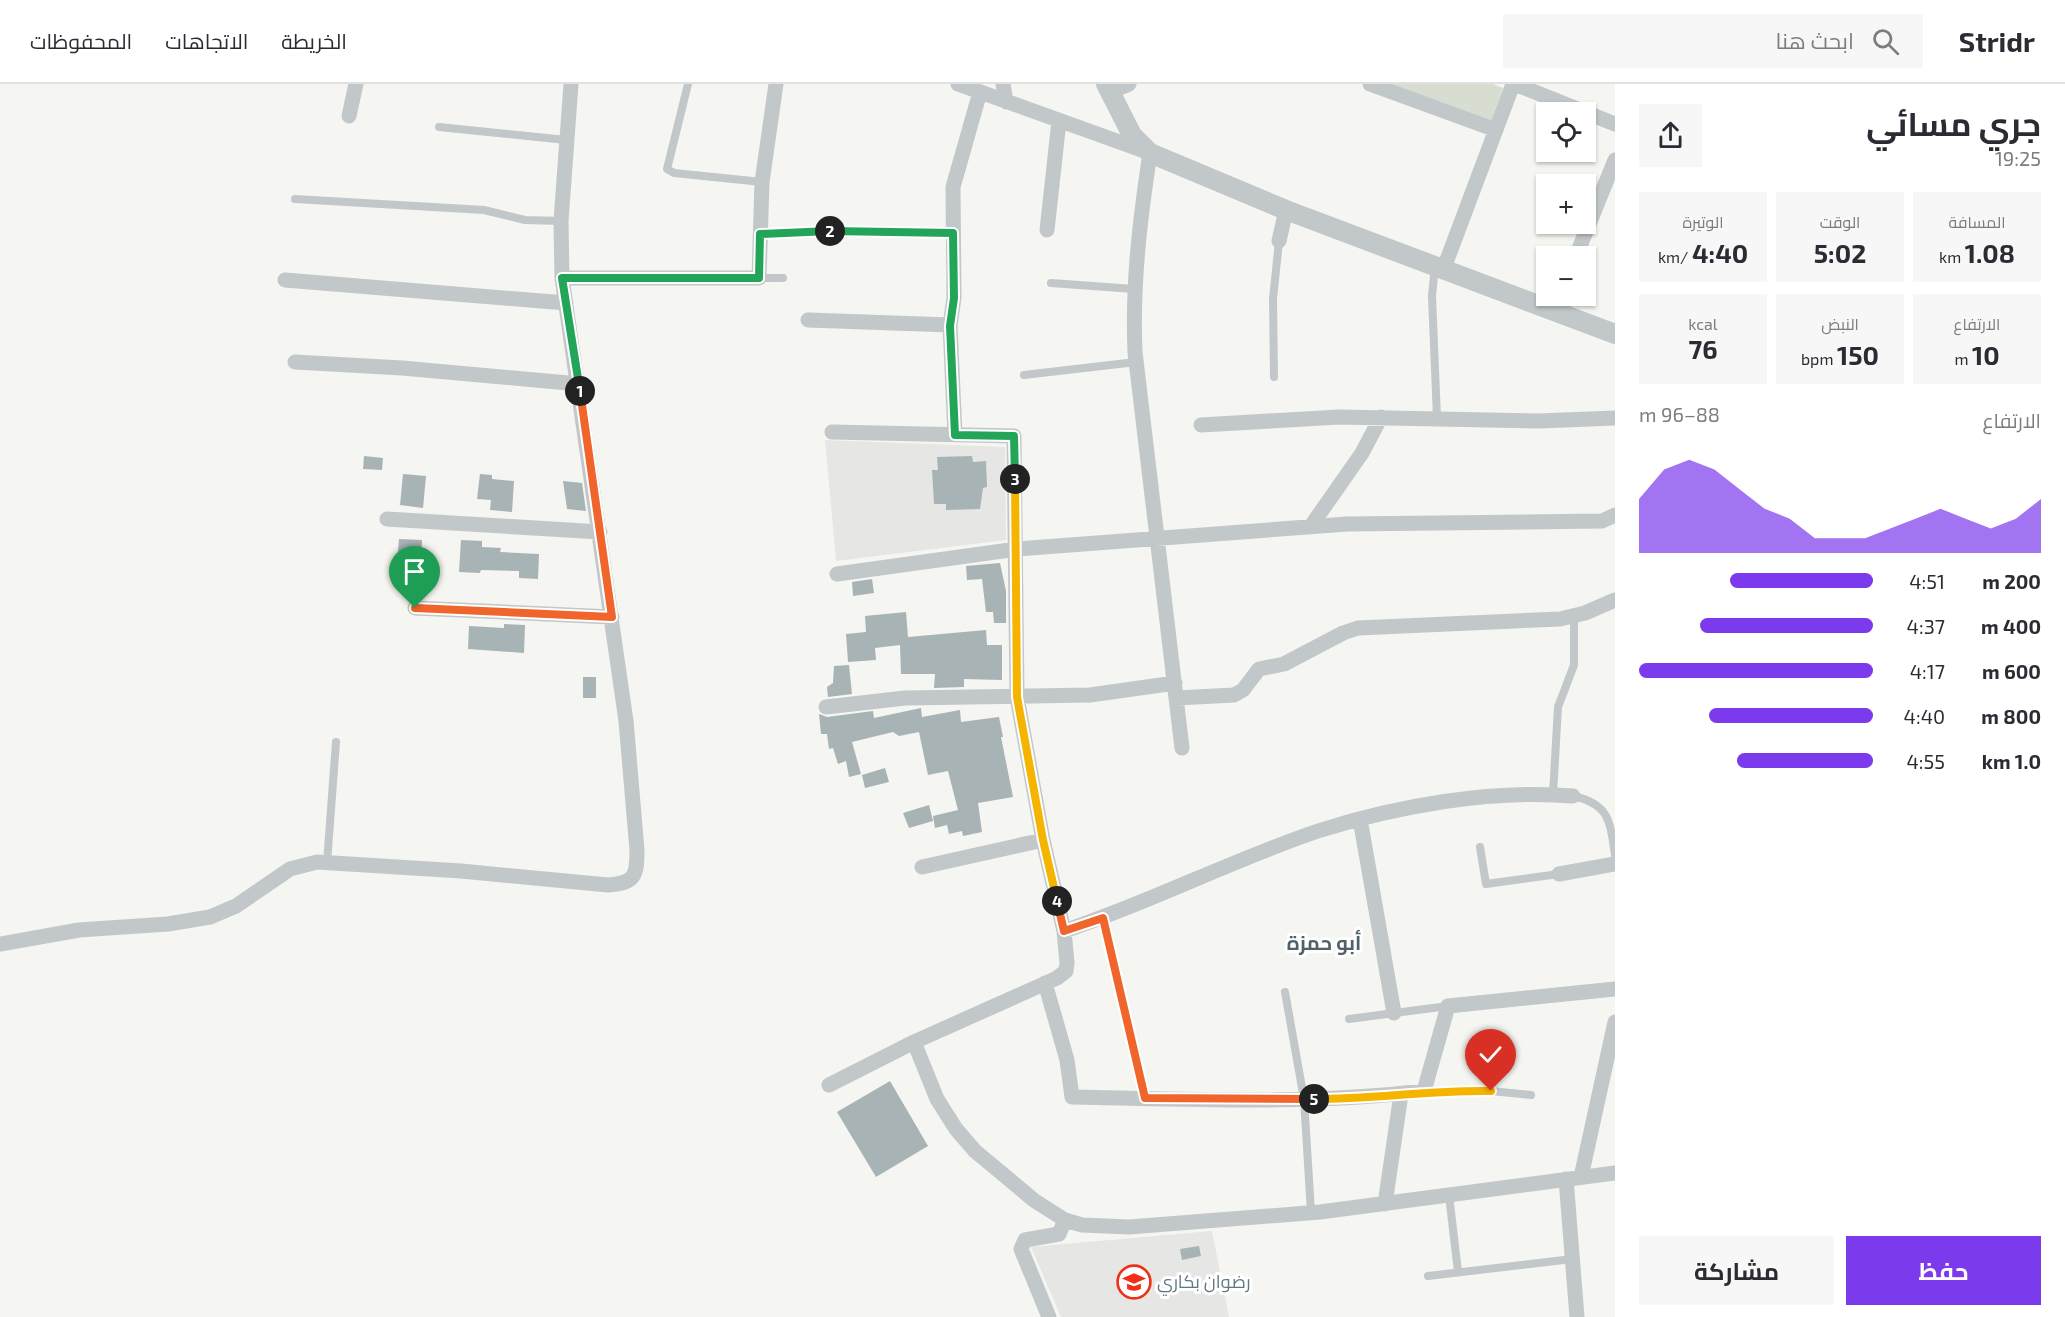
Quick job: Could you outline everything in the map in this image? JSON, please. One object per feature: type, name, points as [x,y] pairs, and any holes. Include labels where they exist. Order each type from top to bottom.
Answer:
[{"type":"street","points":[[349,116],[356,84]]},
{"type":"street","points":[[0,944],[79,930],[168,924],[210,917],[236,906],[290,869],[304,864],[327,863],[461,871],[608,885],[624,884],[633,878],[637,867],[636,838],[626,721],[562,278],[561,221],[571,84]]},
{"type":"street","points":[[562,278],[759,278],[762,182],[776,84]]},
{"type":"street","points":[[958,84],[1150,153],[1286,210],[1440,266],[1536,296]]},
{"type":"street","points":[[1003,84],[1006,102]]},
{"type":"street","points":[[1129,84],[1108,88],[1132,135],[1150,153]]},
{"type":"street","points":[[1370,84],[1496,130]]},
{"type":"street","points":[[1440,266],[1514,84],[1615,124]]},
{"type":"street","points":[[955,435],[950,326],[954,298],[954,187],[980,92]]},
{"type":"street","points":[[1047,230],[1059,121]]},
{"type":"street","points":[[1150,153],[1139,230],[1134,289],[1136,362],[1159,539],[1182,748]]},
{"type":"street","points":[[1580,246],[1615,160]]},
{"type":"street","points":[[1279,241],[1286,210]]},
{"type":"street","points":[[285,280],[566,303]]},
{"type":"street","points":[[1564,306],[1615,334]]},
{"type":"street","points":[[808,320],[950,326]]},
{"type":"street","points":[[295,362],[402,368],[579,384]]},
{"type":"street","points":[[1311,526],[1362,453],[1381,417]]},
{"type":"street","points":[[1201,425],[1381,417],[1539,421],[1615,418]]},
{"type":"street","points":[[829,1085],[914,1042],[1062,975],[1066,970],[1064,931],[1043,840],[1017,697],[1014,436],[832,432]]},
{"type":"street","points":[[837,574],[1017,549],[1311,526],[1591,522],[1610,520],[1615,515]]},
{"type":"street","points":[[387,519],[600,532]]},
{"type":"street","points":[[826,707],[905,698],[1017,697],[1176,691],[1234,695],[1243,690],[1259,669],[1284,664],[1343,633],[1358,628],[1574,617],[1615,600]]},
{"type":"street","points":[[415,608],[612,617]]},
{"type":"street","points":[[1064,931],[1103,918],[1274,848],[1359,819],[1425,805],[1553,794],[1573,796]]},
{"type":"street","points":[[1359,819],[1394,1013]]},
{"type":"street","points":[[922,867],[1043,840]]},
{"type":"street","points":[[1559,874],[1615,864]]},
{"type":"street","points":[[1045,983],[1067,1060],[1072,1097],[1145,1098],[1360,1099],[1424,1091],[1448,1006],[1615,989]]},
{"type":"street","points":[[1581,1177],[1615,1022]]},
{"type":"street","points":[[914,1042],[937,1099],[956,1129],[975,1150],[1022,1191],[1065,1220],[1103,1228],[1311,1212],[1615,1173]]},
{"type":"street","points":[[1385,1204],[1401,1094]]},
{"type":"street","points":[[1566,1179],[1577,1317]]},
{"type":"street","points":[[1049,1317],[1021,1249],[1025,1240],[1059,1234],[1065,1220]]},
{"type":"lane","points":[[688,84],[666,169],[674,173],[762,182]]},
{"type":"lane","points":[[439,127],[566,140]]},
{"type":"lane","points":[[295,199],[484,210],[525,220],[561,221]]},
{"type":"lane","points":[[760,234],[852,231],[953,233]]},
{"type":"lane","points":[[1274,377],[1274,298],[1279,241]]},
{"type":"lane","points":[[1437,418],[1432,296],[1440,266]]},
{"type":"lane","points":[[759,278],[783,278]]},
{"type":"lane","points":[[1051,283],[1134,289]]},
{"type":"lane","points":[[1024,375],[1136,362]]},
{"type":"lane","points":[[1553,794],[1558,707],[1574,665],[1574,617]]},
{"type":"lane","points":[[327,863],[336,742]]},
{"type":"lane","points":[[1573,796],[1588,799],[1604,810],[1615,855]]},
{"type":"lane","points":[[1480,847],[1486,884],[1559,874]]},
{"type":"lane","points":[[1103,918],[1145,1098]]},
{"type":"lane","points":[[1285,992],[1304,1099],[1311,1212]]},
{"type":"lane","points":[[1349,1019],[1448,1006]]},
{"type":"lane","points":[[1424,1091],[1491,1091],[1531,1095]]},
{"type":"lane","points":[[1449,1195],[1458,1272]]},
{"type":"lane","points":[[1428,1276],[1572,1259]]},
{"type":"shaded area","points":[[1386,84],[1493,84],[1503,88],[1491,122]]},
{"type":"shaded area","points":[[825,440],[1005,447],[1006,540],[836,561]]},
{"type":"shaded area","name":"رضوان بكاري","points":[[1212,1231],[1229,1317],[1061,1317],[1031,1247]]},
{"type":"building","points":[[364,456],[383,458],[382,470],[363,469]]},
{"type":"building","points":[[972,456],[973,462],[986,461],[987,487],[983,488],[980,509],[946,510],[946,504],[934,504],[932,470],[938,470],[937,457]]},
{"type":"building","points":[[403,474],[426,476],[423,508],[400,505]]},
{"type":"building","points":[[480,474],[492,475],[492,479],[514,481],[512,512],[490,510],[491,500],[477,499]]},
{"type":"building","points":[[563,481],[582,483],[586,511],[567,509]]},
{"type":"building","points":[[399,539],[422,540],[421,566],[397,565]]},
{"type":"building","points":[[461,540],[482,541],[482,547],[501,548],[500,552],[539,554],[538,579],[519,578],[519,571],[459,572]]},
{"type":"building","points":[[1000,563],[1006,591],[1006,623],[994,623],[993,612],[986,612],[982,579],[967,580],[966,566]]},
{"type":"building","points":[[872,579],[874,593],[853,596],[852,582]]},
{"type":"building","points":[[906,612],[908,637],[986,630],[987,645],[1002,645],[1002,680],[964,679],[964,687],[934,688],[935,674],[901,674],[900,645],[875,648],[876,660],[848,662],[846,634],[866,632],[865,616]]},
{"type":"building","points":[[504,624],[525,625],[524,653],[468,649],[469,626],[504,628]]},
{"type":"building","points":[[849,665],[852,694],[828,697],[827,687],[833,683],[834,666]]},
{"type":"building","points":[[583,677],[596,677],[596,698],[583,698]]},
{"type":"building","points":[[921,708],[922,717],[960,710],[961,722],[999,717],[1013,797],[978,803],[982,832],[963,836],[962,831],[949,834],[947,825],[935,828],[933,816],[958,810],[948,771],[928,775],[919,732],[899,736],[893,732],[852,742],[861,774],[849,777],[846,761],[838,764],[833,748],[829,749],[827,734],[821,734],[819,714],[827,717],[873,711],[874,718]]},
{"type":"building","points":[[885,768],[889,782],[865,788],[862,775]]},
{"type":"building","points":[[929,805],[933,821],[909,828],[903,813]]},
{"type":"building","points":[[890,1081],[928,1146],[876,1177],[837,1112]]},
{"type":"building","points":[[1199,1246],[1201,1256],[1182,1260],[1180,1249]]},
{"type":"place","name":"رضوان بكاري","points":[[1134,1282]]},
{"type":"district","name":"أبو حمزة","points":[[1324,943]]},
{"type":"route","points":[[415,608],[612,617],[562,278],[759,278],[760,234],[808,231],[953,233],[954,298],[950,326],[955,435],[1014,436],[1017,697],[1043,840],[1064,931],[1103,918],[1145,1098],[1360,1099],[1424,1091],[1491,1091]]}]
